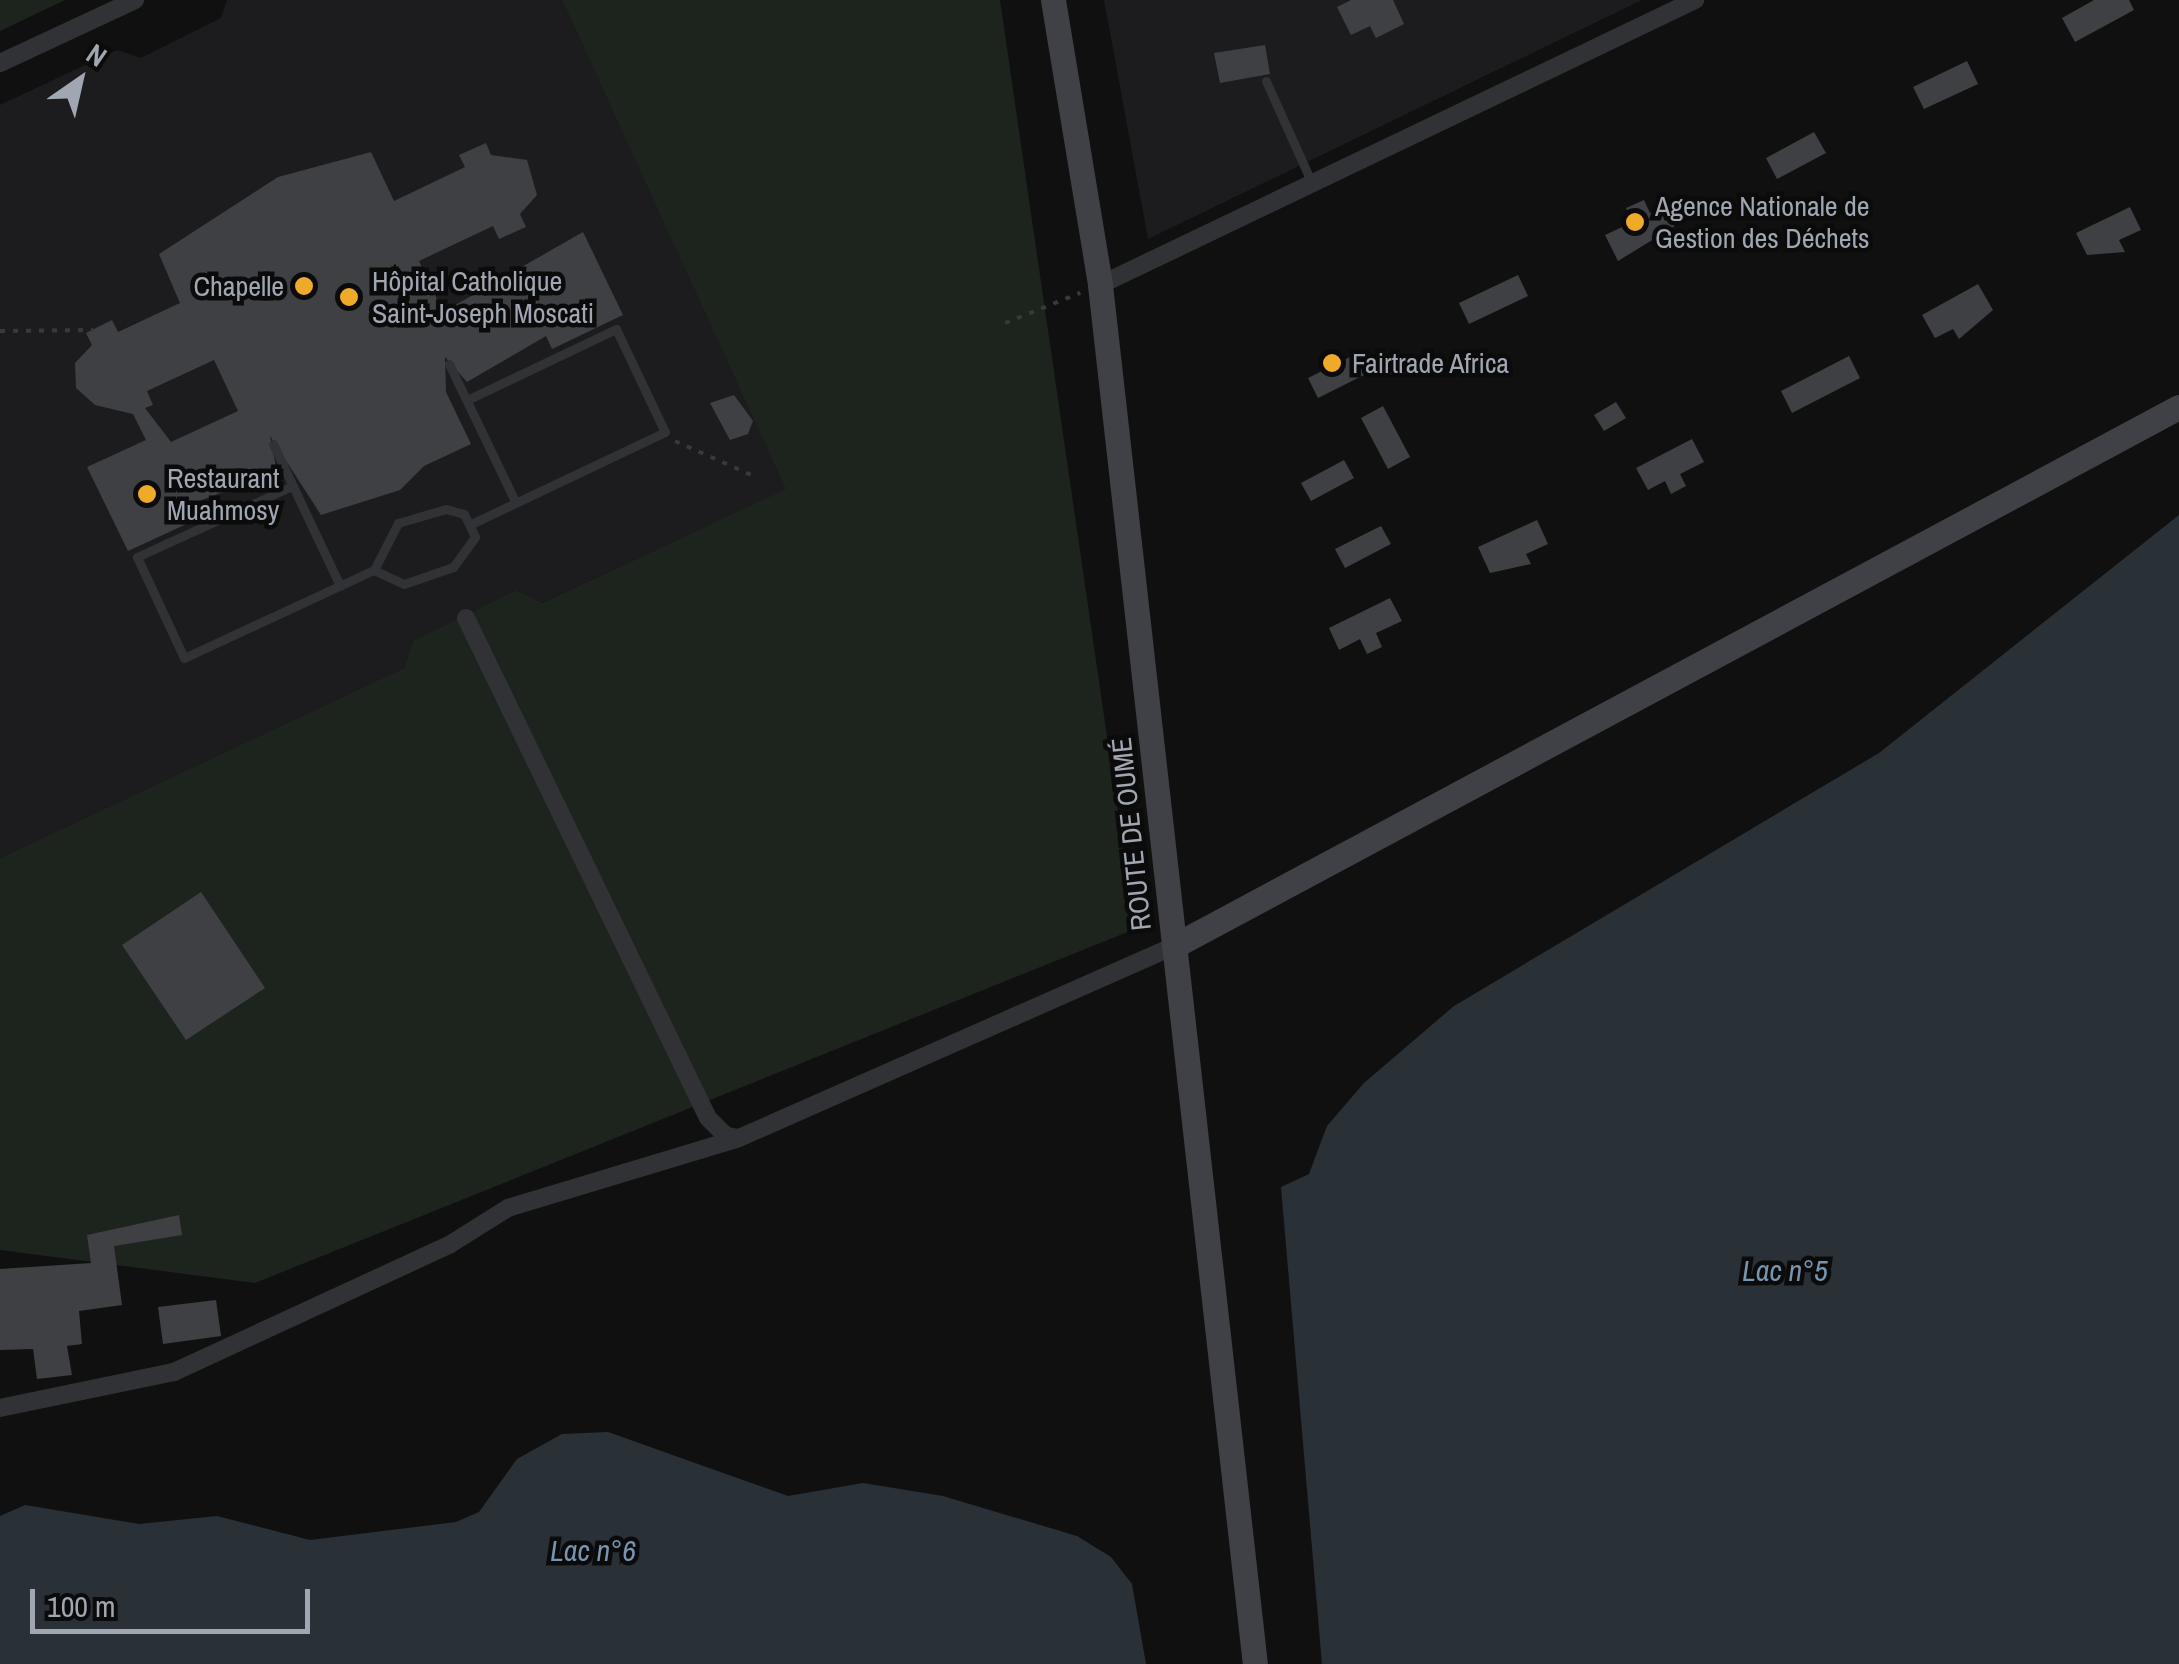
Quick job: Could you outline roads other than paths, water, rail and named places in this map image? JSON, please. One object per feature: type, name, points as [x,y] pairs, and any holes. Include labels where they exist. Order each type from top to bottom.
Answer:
[{"type":"main road","name":"ROUTE DE OUMÉ","points":[[1053,0],[1100,285],[1255,1664]]},
{"type":"main road","points":[[1174,946],[2179,407]]},
{"type":"street","points":[[0,63],[135,0]]},
{"type":"street","points":[[1100,285],[1310,179],[1695,0]]},
{"type":"street","points":[[466,618],[708,1118],[740,1138]]},
{"type":"street","points":[[0,1408],[174,1372],[449,1245],[508,1208],[740,1138],[1174,946]]},
{"type":"lane","points":[[1266,82],[1310,179]]},
{"type":"lane","points":[[466,400],[616,330],[660,434],[473,523]]},
{"type":"lane","points":[[449,364],[516,503]]},
{"type":"lane","points":[[273,444],[340,586]]},
{"type":"lane","points":[[292,486],[137,558],[184,658],[374,570],[382,540],[412,516],[446,509],[473,523]]},
{"type":"lane","points":[[374,570],[404,584],[442,574],[468,552],[473,523]]},
{"type":"water","name":"Lac n°5","points":[[2179,515],[2179,1664],[1322,1664],[1281,1187],[1309,1174],[1327,1126],[1364,1083],[1454,1006],[1879,753]]},
{"type":"water","name":"Lac n°6","points":[[608,1432],[788,1496],[863,1483],[943,1496],[1077,1536],[1111,1557],[1132,1584],[1146,1664],[0,1664],[0,1516],[25,1505],[139,1524],[217,1516],[310,1540],[456,1522],[479,1512],[517,1459],[562,1434]]},
{"type":"place","name":"Agence Nationale de Gestion des Déchets","points":[[1635,222]]},
{"type":"place","name":"Chapelle","points":[[304,286]]},
{"type":"place","name":"Hôpital Catholique Saint-Joseph Moscati","points":[[349,297]]},
{"type":"place","name":"Fairtrade Africa","points":[[1332,363]]},
{"type":"place","name":"Restaurant Muahmosy","points":[[147,494]]}]
